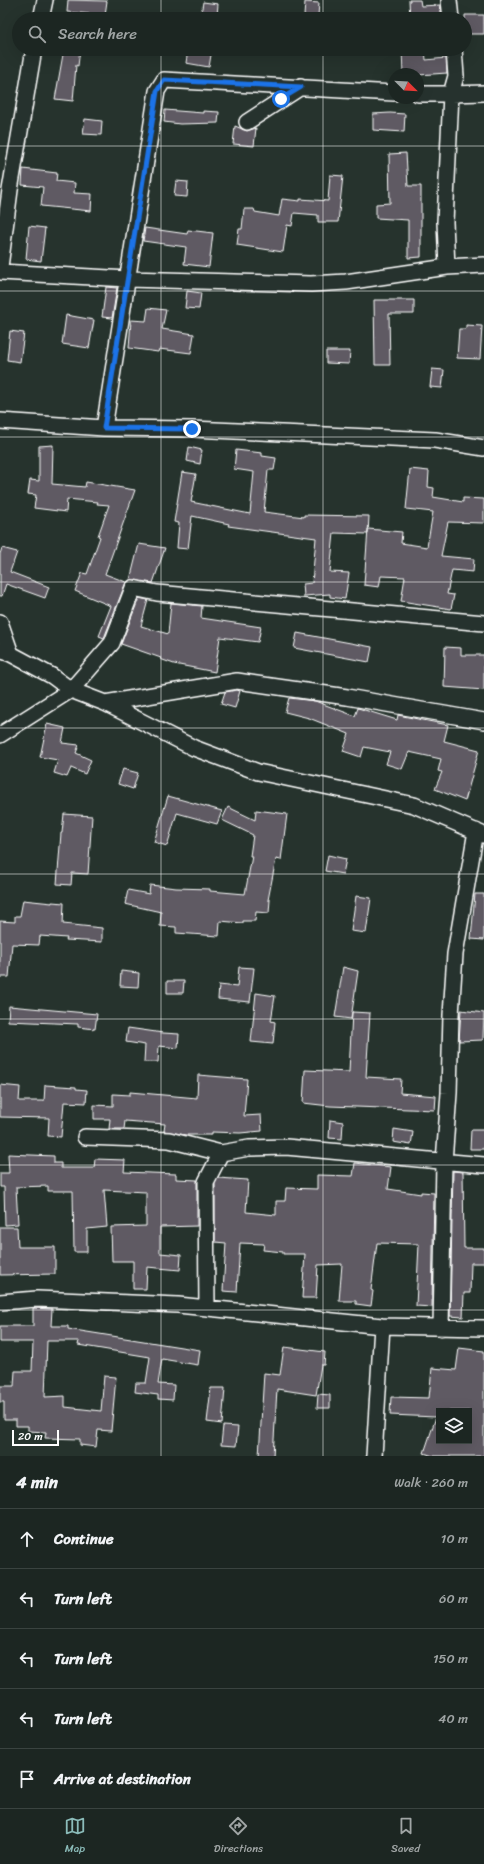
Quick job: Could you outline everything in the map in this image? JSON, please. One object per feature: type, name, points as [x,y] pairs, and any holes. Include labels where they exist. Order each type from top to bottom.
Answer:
[{"type":"street","points":[[43,12],[46,0]]},
{"type":"street","points":[[449,0],[450,12]]},
{"type":"street","points":[[0,267],[10,190],[33,56]]},
{"type":"street","points":[[447,267],[445,222],[451,94],[456,76],[455,56]]},
{"type":"street","points":[[104,428],[157,91],[164,80],[388,93]]},
{"type":"street","points":[[247,122],[301,87]]},
{"type":"street","points":[[424,94],[484,93]]},
{"type":"street","points":[[0,272],[128,279],[311,284],[346,282],[447,267],[484,265]]},
{"type":"street","points":[[0,422],[104,428],[192,429],[435,440],[484,448]]},
{"type":"street","points":[[0,735],[71,690],[112,643],[133,588],[157,593],[483,621]]},
{"type":"street","points":[[0,622],[5,652],[52,676],[71,690],[105,704],[194,748],[258,772],[414,805],[480,833],[455,954],[451,1016],[449,1093],[444,1162],[440,1328]]},
{"type":"street","points":[[105,704],[237,681],[347,697],[484,721]]},
{"type":"street","points":[[85,1137],[169,1140],[221,1153],[249,1148],[286,1147],[484,1165]]},
{"type":"street","points":[[207,1308],[206,1182],[221,1153]]},
{"type":"street","points":[[0,1302],[38,1299],[178,1305],[382,1326],[484,1328]]},
{"type":"street","points":[[374,1456],[382,1326]]},
{"type":"building","points":[[68,0],[107,1],[105,12],[67,12]]},
{"type":"building","points":[[409,0],[420,0],[421,6],[440,5],[441,12],[410,12]]},
{"type":"building","points":[[203,2],[218,4],[217,12],[201,12]]},
{"type":"building","points":[[305,2],[319,3],[318,12],[304,12]]},
{"type":"building","points":[[472,15],[484,15],[484,34],[472,34]]},
{"type":"building","points":[[63,56],[79,56],[78,66],[76,65],[73,101],[55,99]]},
{"type":"building","points":[[187,56],[211,56],[209,67],[186,63]]},
{"type":"building","points":[[402,56],[426,56],[426,60],[446,58],[447,73],[424,75],[424,68],[403,68]]},
{"type":"building","points":[[165,110],[203,113],[203,111],[219,112],[218,123],[180,124],[164,122]]},
{"type":"building","points":[[373,114],[405,114],[404,132],[373,130]]},
{"type":"building","points":[[85,119],[102,121],[101,135],[83,134]]},
{"type":"building","points":[[235,126],[247,131],[256,128],[254,146],[233,144]]},
{"type":"building","points":[[406,153],[408,186],[421,186],[421,257],[408,258],[408,220],[376,218],[376,204],[390,203],[389,154]]},
{"type":"building","points":[[23,169],[57,173],[56,181],[75,183],[74,193],[92,194],[91,211],[41,206],[43,187],[22,185]]},
{"type":"building","points":[[330,175],[343,176],[338,222],[318,222],[318,215],[294,213],[292,226],[287,225],[283,252],[237,245],[239,229],[242,229],[244,209],[254,209],[255,212],[279,216],[282,199],[300,201],[300,199],[328,201]]},
{"type":"building","points":[[176,181],[188,182],[187,197],[174,196]]},
{"type":"building","points":[[29,226],[45,228],[41,261],[26,259]]},
{"type":"building","points":[[145,228],[187,234],[188,230],[213,233],[209,267],[184,264],[186,247],[143,241]]},
{"type":"building","points":[[106,287],[117,288],[112,318],[102,317]]},
{"type":"building","points":[[187,291],[201,293],[199,309],[185,308]]},
{"type":"building","points":[[374,300],[414,300],[414,314],[389,314],[390,365],[375,365]]},
{"type":"building","points":[[148,308],[166,310],[162,329],[194,334],[191,353],[159,349],[158,352],[129,348],[131,320],[146,321]]},
{"type":"building","points":[[66,315],[94,320],[89,348],[62,344]]},
{"type":"building","points":[[466,325],[482,326],[480,359],[457,358],[459,329],[466,329]]},
{"type":"building","points":[[10,331],[24,333],[20,362],[7,360]]},
{"type":"building","points":[[326,351],[350,351],[349,364],[326,363]]},
{"type":"building","points":[[432,369],[444,370],[442,388],[430,387]]},
{"type":"building","points":[[53,445],[52,484],[85,487],[86,482],[135,490],[105,574],[126,582],[104,638],[99,636],[111,606],[75,591],[82,573],[87,574],[109,505],[97,504],[98,502],[67,499],[66,512],[34,508],[36,495],[28,494],[30,480],[39,481],[39,446]]},
{"type":"building","points":[[189,447],[202,450],[200,464],[187,461]]},
{"type":"building","points":[[236,450],[262,453],[262,456],[276,458],[274,470],[268,470],[264,512],[304,517],[304,515],[369,516],[368,534],[334,533],[330,572],[349,573],[345,599],[330,597],[330,594],[304,596],[303,584],[312,583],[316,538],[228,526],[229,524],[192,516],[188,549],[177,548],[179,523],[174,522],[182,472],[196,474],[191,502],[250,514],[254,472],[234,469]]},
{"type":"building","points":[[410,469],[429,471],[428,487],[434,488],[433,497],[463,502],[463,498],[484,499],[484,523],[448,522],[441,556],[474,559],[473,572],[452,570],[447,594],[454,595],[451,609],[401,601],[405,577],[381,576],[379,587],[364,585],[368,529],[402,532],[401,543],[427,547],[433,512],[406,509]]},
{"type":"building","points":[[139,544],[165,548],[153,583],[130,580]]},
{"type":"building","points":[[2,548],[17,552],[10,572],[49,587],[45,598],[6,584],[2,596],[0,596],[0,554]]},
{"type":"building","points":[[139,598],[148,600],[141,626],[168,634],[171,603],[202,606],[201,618],[261,627],[258,642],[220,637],[215,672],[174,664],[160,659],[161,658],[121,644]]},
{"type":"building","points":[[297,633],[372,647],[369,662],[294,648]]},
{"type":"building","points":[[445,647],[461,648],[461,655],[484,655],[484,690],[444,687]]},
{"type":"building","points":[[240,691],[235,708],[221,704],[225,692]]},
{"type":"building","points":[[289,698],[315,701],[355,716],[358,708],[397,720],[398,715],[448,725],[444,741],[479,750],[465,801],[435,789],[442,772],[438,771],[441,759],[409,752],[402,769],[386,764],[390,752],[364,747],[361,757],[343,751],[349,734],[309,718],[285,712]]},
{"type":"building","points":[[47,724],[65,728],[62,743],[79,745],[76,753],[91,760],[85,774],[71,768],[67,777],[54,773],[58,760],[40,757]]},
{"type":"building","points":[[123,769],[138,773],[133,789],[118,784]]},
{"type":"building","points":[[168,796],[222,811],[217,824],[177,813],[167,846],[154,842]]},
{"type":"building","points":[[228,807],[255,820],[256,810],[287,814],[281,860],[276,859],[268,900],[270,900],[269,913],[256,912],[255,921],[243,921],[243,923],[220,921],[219,936],[176,933],[176,927],[160,926],[161,912],[125,904],[128,890],[149,894],[150,885],[176,888],[210,889],[210,891],[245,894],[252,856],[250,856],[253,835],[222,820]]},
{"type":"building","points":[[64,814],[92,816],[88,874],[72,873],[71,885],[57,884]]},
{"type":"building","points":[[328,855],[346,859],[343,874],[325,871]]},
{"type":"building","points":[[475,894],[484,894],[484,940],[471,939]]},
{"type":"building","points":[[356,896],[371,898],[366,933],[351,931]]},
{"type":"building","points":[[23,900],[64,903],[63,924],[102,928],[102,942],[66,940],[67,938],[40,936],[39,945],[12,944],[9,977],[0,977],[0,921],[15,922],[15,916],[20,916]]},
{"type":"building","points":[[239,967],[254,968],[250,1002],[218,999],[219,985],[237,987]]},
{"type":"building","points":[[343,967],[358,971],[351,1019],[335,1017]]},
{"type":"building","points":[[121,971],[139,973],[138,987],[120,986]]},
{"type":"building","points":[[167,981],[184,981],[183,993],[167,993]]},
{"type":"building","points":[[256,993],[275,996],[271,1021],[275,1022],[273,1044],[251,1042]]},
{"type":"building","points":[[9,1006],[97,1014],[95,1029],[78,1027],[78,1024],[8,1021]]},
{"type":"building","points":[[461,1010],[484,1013],[483,1040],[459,1041]]},
{"type":"building","points":[[352,1012],[370,1013],[366,1077],[401,1079],[400,1093],[436,1096],[435,1110],[330,1106],[303,1103],[305,1070],[349,1072]]},
{"type":"building","points":[[128,1028],[179,1034],[178,1048],[159,1046],[158,1062],[144,1062],[145,1045],[126,1042]]},
{"type":"building","points":[[198,1075],[247,1079],[244,1116],[261,1115],[262,1131],[240,1133],[212,1132],[212,1135],[185,1135],[164,1131],[165,1124],[125,1121],[124,1129],[109,1129],[110,1119],[94,1119],[94,1105],[113,1106],[113,1094],[130,1095],[130,1092],[197,1098]]},
{"type":"building","points":[[0,1085],[20,1087],[19,1101],[44,1101],[45,1085],[76,1087],[76,1089],[87,1090],[86,1103],[64,1102],[61,1137],[48,1136],[49,1118],[0,1117]]},
{"type":"building","points":[[330,1120],[343,1122],[342,1139],[329,1138]]},
{"type":"building","points":[[394,1129],[413,1132],[411,1145],[393,1142]]},
{"type":"building","points":[[471,1130],[484,1130],[484,1149],[470,1149]]},
{"type":"building","points":[[8,1154],[54,1156],[54,1163],[61,1163],[61,1168],[94,1168],[95,1159],[125,1160],[124,1172],[176,1174],[176,1179],[197,1180],[197,1226],[160,1227],[160,1253],[181,1255],[180,1270],[147,1267],[146,1289],[133,1289],[133,1261],[112,1261],[111,1227],[146,1226],[146,1192],[104,1190],[107,1227],[87,1229],[87,1252],[74,1252],[73,1191],[48,1191],[48,1186],[16,1187],[18,1224],[5,1225],[4,1187],[0,1187],[0,1173],[9,1173]]},
{"type":"building","points":[[355,1163],[391,1167],[388,1189],[421,1194],[421,1192],[434,1193],[432,1307],[416,1306],[419,1244],[377,1243],[371,1290],[373,1291],[371,1306],[356,1304],[356,1301],[339,1301],[342,1264],[318,1265],[316,1298],[302,1298],[305,1254],[283,1254],[283,1252],[263,1250],[264,1244],[240,1243],[237,1292],[223,1291],[226,1243],[215,1242],[215,1184],[218,1178],[248,1180],[246,1212],[276,1215],[276,1201],[285,1201],[286,1188],[317,1189],[317,1175],[353,1176]]},
{"type":"building","points":[[453,1171],[463,1172],[464,1248],[484,1248],[484,1263],[471,1263],[470,1293],[464,1293],[463,1317],[450,1316]]},
{"type":"building","points":[[0,1227],[17,1227],[18,1247],[55,1247],[55,1274],[0,1275]]},
{"type":"building","points":[[33,1308],[52,1309],[51,1326],[68,1326],[68,1329],[200,1350],[198,1365],[162,1359],[158,1384],[174,1385],[173,1400],[158,1399],[158,1395],[135,1392],[136,1383],[146,1383],[150,1357],[78,1345],[79,1341],[47,1341],[45,1397],[65,1396],[65,1407],[101,1411],[104,1376],[116,1377],[111,1431],[98,1430],[96,1447],[80,1445],[80,1439],[45,1438],[46,1432],[28,1431],[28,1426],[16,1426],[16,1420],[4,1420],[4,1402],[0,1402],[0,1386],[14,1386],[15,1371],[32,1371],[33,1342],[0,1342],[0,1326],[33,1326]]},
{"type":"building","points":[[284,1347],[325,1352],[324,1365],[321,1365],[316,1395],[277,1389],[273,1456],[259,1456],[264,1373],[280,1375]]},
{"type":"building","points":[[459,1348],[484,1351],[484,1456],[433,1456],[424,1453],[436,1417],[390,1415],[391,1397],[429,1398],[432,1368],[456,1370]]},
{"type":"building","points":[[211,1388],[225,1388],[222,1424],[207,1422]]},
{"type":"building","points":[[318,1394],[330,1395],[330,1408],[317,1408]]},
{"type":"building","points":[[223,1426],[238,1427],[236,1446],[221,1445]]},
{"type":"route","points":[[192,429],[104,428],[146,173],[157,91],[164,80],[301,87],[281,99]]}]
